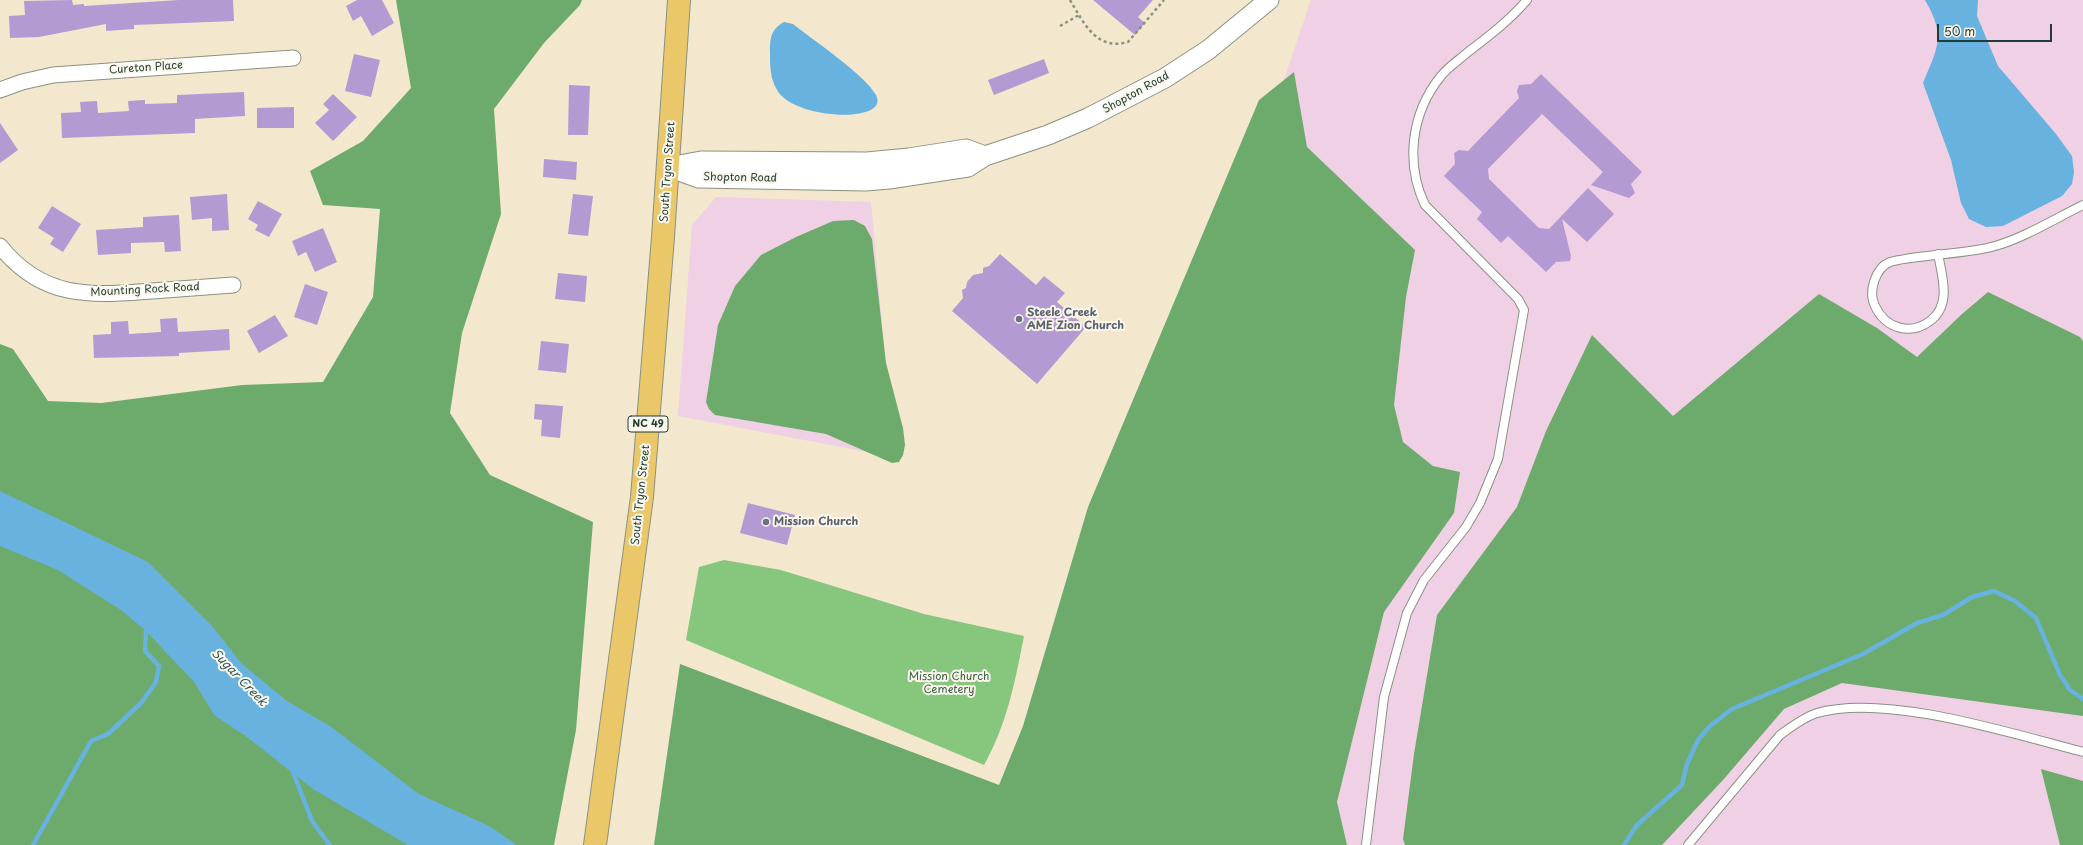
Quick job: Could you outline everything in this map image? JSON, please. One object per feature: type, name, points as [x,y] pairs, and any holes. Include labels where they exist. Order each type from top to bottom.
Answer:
[{"type":"main road","name":"South Tryon Street","points":[[596,845],[642,497],[668,167],[679,0]]},
{"type":"street","name":"Shopton Road","points":[[668,167],[699,178],[866,181],[968,167],[986,156],[1048,135],[1115,106],[1165,78],[1208,50],[1269,0]]},
{"type":"street","name":"Cureton Place","points":[[0,90],[22,82],[54,75],[293,58]]},
{"type":"street","name":"Mounting Rock Road","points":[[0,246],[10,259],[24,271],[46,283],[69,291],[106,295],[233,285]]},
{"type":"lane","points":[[1366,845],[1384,697],[1407,613],[1424,580],[1466,527],[1480,503],[1498,459],[1524,310],[1518,299],[1425,205],[1417,189],[1413,172],[1412,150],[1415,131],[1428,95],[1441,76],[1506,22],[1527,0]]},
{"type":"lane","points":[[1938,254],[1944,290],[1943,301],[1939,312],[1931,321],[1921,327],[1910,329],[1898,328],[1887,323],[1876,309],[1872,292],[1874,280],[1880,270],[1890,262],[1938,254],[1994,246],[2008,242],[2083,205]]},
{"type":"lane","points":[[1688,845],[1780,735],[1795,724],[1816,714],[1835,709],[1861,708],[1901,711],[1956,720],[2083,752]]},
{"type":"path","points":[[1070,0],[1093,35],[1111,45],[1120,44],[1132,39],[1164,0]]},
{"type":"path","points":[[1060,26],[1079,15]]},
{"type":"shaded area","points":[[1311,0],[2083,0],[2083,845],[1023,845]]},
{"type":"shaded area","points":[[716,197],[871,202],[894,457],[678,416],[692,225]]},
{"type":"green space","points":[[396,0],[582,0],[580,5],[544,43],[494,109],[501,214],[462,333],[450,413],[490,475],[593,522],[576,730],[554,845],[0,845],[0,344],[13,349],[48,401],[101,403],[242,385],[323,382],[373,297],[380,209],[323,205],[310,171],[363,141],[411,88]]},
{"type":"green space","points":[[1294,72],[1307,147],[1415,250],[1406,297],[1394,405],[1403,442],[1433,466],[1460,472],[1454,513],[1384,612],[1337,802],[1347,845],[654,845],[680,664],[999,785],[1023,726],[1088,507],[1259,100]]},
{"type":"green space","points":[[854,220],[865,226],[872,239],[886,363],[903,428],[905,445],[903,455],[899,462],[892,463],[826,434],[715,415],[709,409],[706,402],[718,325],[735,286],[761,255],[796,237],[833,221]]},
{"type":"green space","points":[[1988,292],[2080,337],[2083,341],[2083,716],[1842,683],[1784,709],[1723,780],[1662,845],[1405,845],[1403,839],[1414,754],[1437,615],[1517,507],[1546,431],[1592,335],[1673,416],[1819,294],[1877,328],[1917,357],[1962,314]]},
{"type":"green space","name":"Mission Church Cemetery","points":[[724,560],[781,570],[924,614],[1024,636],[1009,702],[999,734],[984,765],[686,640],[699,567]]},
{"type":"green space","points":[[2041,769],[2083,781],[2083,845],[2060,845]]},
{"type":"water","points":[[1925,0],[1978,0],[1977,16],[1998,66],[2056,134],[2072,156],[2074,172],[2072,184],[2062,196],[2003,226],[1986,227],[1969,219],[1961,203],[1951,160],[1923,83],[1933,60],[1938,42],[1936,23]]},
{"type":"water","points":[[784,22],[793,24],[861,77],[876,95],[877,104],[869,111],[856,114],[838,115],[802,108],[787,100],[777,90],[771,72],[770,62],[770,42],[772,34],[776,28]]},
{"type":"water","name":"Sugar Creek","points":[[0,491],[148,562],[213,627],[241,663],[287,701],[330,726],[419,794],[489,826],[517,845],[408,845],[313,789],[247,737],[214,715],[195,683],[146,631],[121,610],[58,570],[0,546]]},
{"type":"building","points":[[72,0],[73,5],[84,4],[84,6],[179,0],[233,0],[234,21],[134,25],[134,29],[106,31],[106,24],[39,37],[10,38],[9,16],[25,15],[24,1]]},
{"type":"building","points":[[357,0],[382,0],[394,23],[372,36],[361,16],[353,21],[346,6]]},
{"type":"building","points":[[1093,0],[1153,0],[1138,17],[1145,23],[1135,35]]},
{"type":"building","points":[[354,54],[380,60],[371,97],[345,91]]},
{"type":"building","points":[[1044,59],[1049,73],[994,95],[988,80]]},
{"type":"building","points":[[1541,74],[1642,172],[1631,184],[1635,193],[1629,198],[1591,185],[1603,172],[1542,114],[1488,169],[1489,179],[1539,228],[1549,229],[1588,188],[1614,214],[1587,242],[1562,219],[1571,256],[1570,261],[1556,262],[1546,272],[1508,236],[1501,243],[1477,219],[1482,212],[1444,176],[1455,164],[1454,153],[1459,150],[1468,151],[1519,98],[1517,91],[1519,85],[1531,84]]},
{"type":"building","points":[[569,85],[590,86],[588,135],[568,135]]},
{"type":"building","points":[[244,92],[245,116],[195,119],[195,133],[62,138],[61,113],[81,112],[80,102],[97,101],[98,113],[129,111],[128,101],[145,100],[145,104],[177,103],[177,95]]},
{"type":"building","points":[[333,94],[357,117],[333,141],[315,123],[329,110],[323,104]]},
{"type":"building","points":[[294,107],[294,128],[257,128],[257,108]]},
{"type":"building","points":[[0,123],[18,150],[0,163]]},
{"type":"building","points":[[544,159],[577,162],[576,180],[543,177]]},
{"type":"building","points":[[227,194],[229,230],[212,231],[212,218],[192,220],[190,197]]},
{"type":"building","points":[[573,194],[593,196],[588,236],[568,234]]},
{"type":"building","points":[[258,201],[282,214],[269,237],[255,230],[258,225],[248,219]]},
{"type":"building","points":[[52,206],[81,224],[63,252],[50,244],[54,238],[38,228]]},
{"type":"building","points":[[179,215],[181,251],[165,252],[164,242],[131,243],[131,253],[98,255],[96,230],[143,227],[143,217]]},
{"type":"building","points":[[323,228],[337,262],[315,272],[306,252],[298,256],[292,241]]},
{"type":"building","name":"Steele Creek AME Zion Church","points":[[1000,254],[1036,285],[1044,276],[1065,293],[1057,302],[1086,327],[1037,384],[952,311],[963,298],[962,290],[966,288],[967,282],[973,275],[983,273],[983,268],[989,266]]},
{"type":"building","points":[[558,273],[587,276],[585,302],[555,299]]},
{"type":"building","points":[[305,284],[328,292],[317,325],[294,317]]},
{"type":"building","points":[[275,315],[288,336],[259,353],[247,331]]},
{"type":"building","points":[[177,318],[178,332],[229,329],[230,350],[179,353],[179,356],[94,358],[93,335],[111,334],[111,322],[128,321],[129,334],[161,332],[160,319]]},
{"type":"building","points":[[541,341],[569,344],[566,373],[538,370]]},
{"type":"building","points":[[535,404],[563,406],[560,438],[541,436],[542,420],[534,419]]},
{"type":"building","points":[[748,503],[795,515],[787,545],[740,533]]},
{"type":"waterway","points":[[1624,845],[1637,825],[1682,785],[1687,764],[1698,740],[1710,726],[1732,709],[1863,654],[1917,623],[1943,615],[1972,597],[1994,591],[2015,601],[2036,618],[2060,675],[2070,690],[2083,699]]},
{"type":"waterway","points":[[33,845],[91,741],[108,734],[141,703],[156,682],[159,666],[145,651],[146,631],[148,627]]},
{"type":"waterway","points":[[291,767],[312,821],[330,845]]},
{"type":"place","name":"Steele Creek AME Zion Church","points":[[1019,319]]},
{"type":"place","name":"Mission Church","points":[[766,522]]}]
